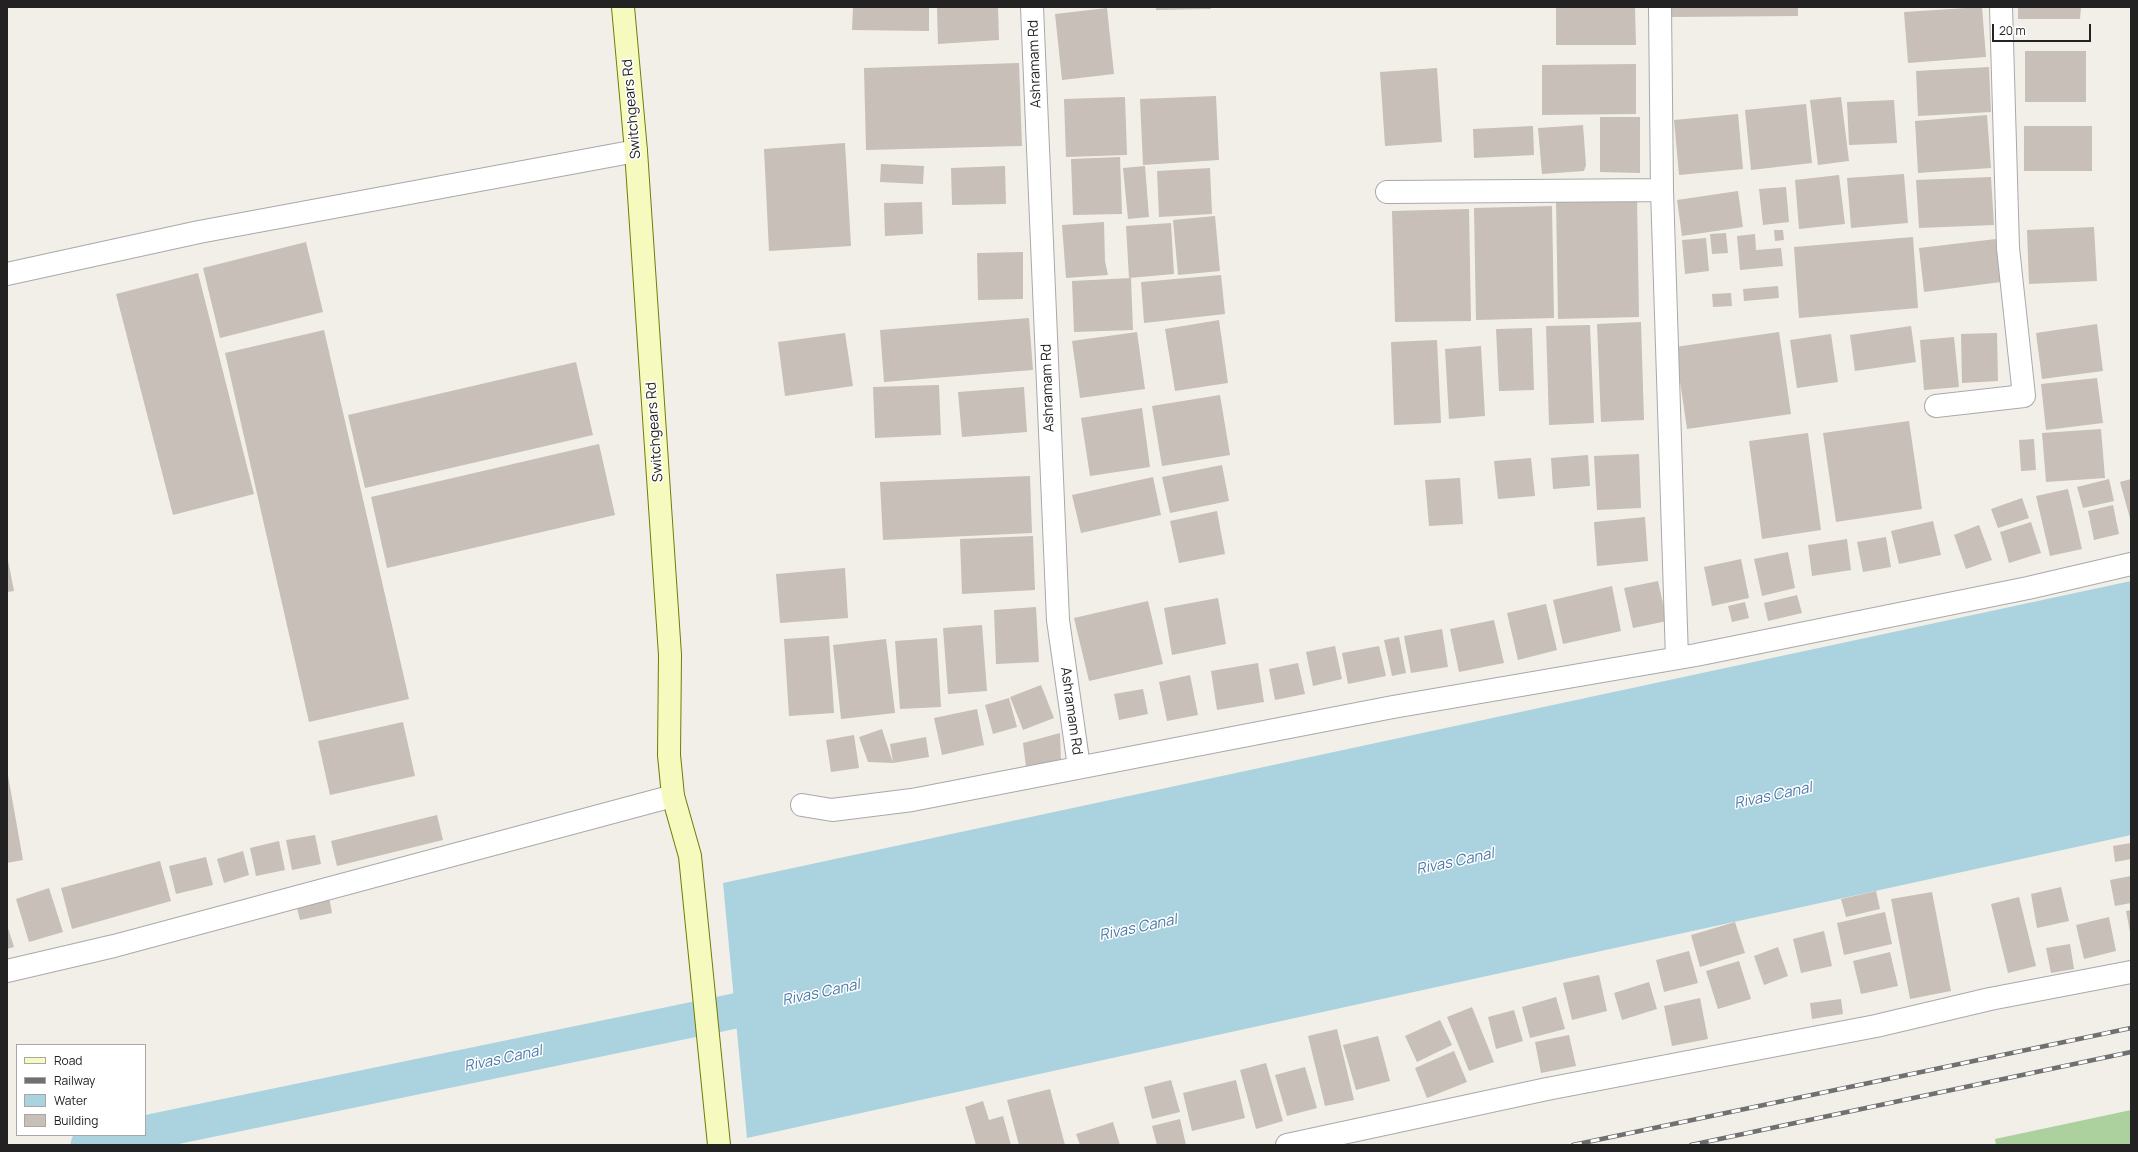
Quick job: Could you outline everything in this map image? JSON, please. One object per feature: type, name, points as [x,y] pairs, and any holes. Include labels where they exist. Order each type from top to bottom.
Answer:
[{"type":"street","name":"Switchgears Rd","points":[[623,7],[636,151],[670,656],[670,756],[673,796],[690,856],[719,1144]]},
{"type":"street","name":"Ashramam Rd","points":[[1032,7],[1058,620],[1079,767]]},
{"type":"street","points":[[1660,7],[1662,190],[1677,658]]},
{"type":"street","points":[[1936,406],[2024,396],[2008,248],[2001,7]]},
{"type":"street","points":[[7,274],[199,232],[636,151]]},
{"type":"street","points":[[1387,192],[1662,190]]},
{"type":"street","points":[[802,805],[832,810],[912,800],[1393,707],[1677,658],[2012,591],[2131,564]]},
{"type":"street","points":[[7,971],[121,944],[673,796]]},
{"type":"street","points":[[1286,1145],[1547,1089],[1876,1026],[1990,999],[2131,972]]},
{"type":"green space","points":[[2131,1110],[2131,1145],[1996,1145],[1995,1139]]},
{"type":"water","points":[[2131,581],[2131,835],[747,1138],[723,883]]},
{"type":"building","points":[[853,7],[929,7],[929,31],[852,30]]},
{"type":"building","points":[[937,7],[998,7],[999,40],[938,44]]},
{"type":"building","points":[[1156,7],[1211,7],[1211,9],[1156,10]]},
{"type":"building","points":[[1556,7],[1635,7],[1636,45],[1556,45]]},
{"type":"building","points":[[1672,7],[1798,7],[1798,16],[1672,17]]},
{"type":"building","points":[[1982,7],[1986,57],[1908,63],[1904,12]]},
{"type":"building","points":[[2018,7],[2081,7],[2080,19],[2018,19]]},
{"type":"building","points":[[1107,8],[1114,74],[1062,80],[1055,14]]},
{"type":"building","points":[[2025,51],[2086,51],[2086,102],[2025,102]]},
{"type":"building","points":[[1019,63],[1022,146],[866,150],[864,68]]},
{"type":"building","points":[[1636,64],[1636,114],[1542,115],[1542,65]]},
{"type":"building","points":[[1989,67],[1991,112],[1918,116],[1916,71]]},
{"type":"building","points":[[1437,68],[1442,142],[1385,146],[1380,72]]},
{"type":"building","points":[[1216,96],[1219,160],[1143,165],[1140,99]]},
{"type":"building","points":[[1125,97],[1127,155],[1066,157],[1064,99]]},
{"type":"building","points":[[1841,97],[1849,161],[1818,165],[1810,100]]},
{"type":"building","points":[[1894,100],[1897,143],[1849,145],[1847,102]]},
{"type":"building","points":[[1806,104],[1812,163],[1751,170],[1745,110]]},
{"type":"building","points":[[1738,114],[1743,169],[1679,175],[1674,120]]},
{"type":"building","points":[[1987,115],[1991,168],[1918,173],[1915,121]]},
{"type":"building","points":[[1600,117],[1640,117],[1640,173],[1600,172]]},
{"type":"building","points":[[1583,125],[1586,165],[1584,171],[1542,174],[1538,128]]},
{"type":"building","points":[[1533,126],[1534,155],[1474,158],[1473,129]]},
{"type":"building","points":[[2024,126],[2092,126],[2092,171],[2024,171]]},
{"type":"building","points":[[845,143],[851,246],[769,251],[764,149]]},
{"type":"building","points":[[1120,157],[1122,214],[1073,215],[1071,159]]},
{"type":"building","points":[[881,164],[924,166],[923,184],[880,182]]},
{"type":"building","points":[[1005,166],[1006,204],[952,205],[951,168]]},
{"type":"building","points":[[1145,166],[1149,217],[1128,219],[1123,168]]},
{"type":"building","points":[[1210,168],[1212,214],[1159,217],[1157,171]]},
{"type":"building","points":[[1904,174],[1908,223],[1851,228],[1847,178]]},
{"type":"building","points":[[1839,175],[1845,224],[1799,229],[1795,180]]},
{"type":"building","points":[[1991,177],[1994,225],[1919,228],[1916,180]]},
{"type":"building","points":[[1786,187],[1789,222],[1763,225],[1759,189]]},
{"type":"building","points":[[1738,191],[1743,227],[1682,236],[1677,200]]},
{"type":"building","points":[[1637,197],[1639,317],[1558,319],[1556,199]]},
{"type":"building","points":[[922,202],[923,234],[885,236],[884,203]]},
{"type":"building","points":[[1552,206],[1554,318],[1476,320],[1474,208]]},
{"type":"building","points":[[1469,209],[1471,321],[1395,322],[1392,211]]},
{"type":"building","points":[[1215,216],[1220,271],[1178,275],[1173,220]]},
{"type":"building","points":[[1104,222],[1105,261],[1108,275],[1066,278],[1062,225]]},
{"type":"building","points":[[1171,223],[1174,274],[1129,278],[1126,226]]},
{"type":"building","points":[[2094,227],[2097,281],[2029,284],[2027,230]]},
{"type":"building","points":[[1774,230],[1783,230],[1784,240],[1775,241]]},
{"type":"building","points":[[1726,233],[1728,253],[1712,254],[1710,234]]},
{"type":"building","points":[[1755,234],[1756,250],[1781,248],[1783,266],[1740,270],[1737,236]]},
{"type":"building","points":[[1913,237],[1918,308],[1799,318],[1794,247]]},
{"type":"building","points":[[1706,238],[1709,271],[1685,274],[1682,240]]},
{"type":"building","points":[[1996,239],[2001,282],[1924,292],[1919,248]]},
{"type":"building","points":[[306,242],[323,312],[220,338],[203,268]]},
{"type":"building","points":[[1023,252],[1023,299],[978,300],[977,253]]},
{"type":"building","points":[[198,273],[254,494],[173,515],[116,294]]},
{"type":"building","points":[[1221,275],[1225,314],[1144,323],[1141,282]]},
{"type":"building","points":[[1131,278],[1133,330],[1074,332],[1072,281]]},
{"type":"building","points":[[1778,286],[1779,298],[1744,301],[1743,289]]},
{"type":"building","points":[[1731,293],[1732,306],[1713,307],[1712,294]]},
{"type":"building","points":[[1029,318],[1033,370],[884,382],[880,330]]},
{"type":"building","points":[[1219,320],[1228,383],[1175,391],[1165,329]]},
{"type":"building","points":[[1641,322],[1644,420],[1601,422],[1597,324]]},
{"type":"building","points":[[2097,324],[2103,371],[2042,379],[2036,333]]},
{"type":"building","points":[[1590,325],[1594,423],[1549,425],[1546,326]]},
{"type":"building","points":[[1911,326],[1916,362],[1855,371],[1850,335]]},
{"type":"building","points":[[1532,328],[1534,390],[1499,391],[1496,329]]},
{"type":"building","points":[[324,330],[409,699],[309,722],[225,353]]},
{"type":"building","points":[[1137,332],[1145,389],[1080,398],[1072,341]]},
{"type":"building","points":[[1779,332],[1791,414],[1687,429],[1675,347]]},
{"type":"building","points":[[845,333],[853,386],[785,396],[778,342]]},
{"type":"building","points":[[1997,333],[1998,381],[1962,383],[1961,334]]},
{"type":"building","points":[[1831,334],[1838,382],[1797,388],[1790,340]]},
{"type":"building","points":[[1954,337],[1959,387],[1924,390],[1920,340]]},
{"type":"building","points":[[1437,340],[1441,423],[1394,425],[1391,342]]},
{"type":"building","points":[[1481,346],[1485,416],[1449,419],[1445,349]]},
{"type":"building","points":[[576,362],[593,435],[365,488],[348,415]]},
{"type":"building","points":[[2097,378],[2103,423],[2046,430],[2041,384]]},
{"type":"building","points":[[939,385],[941,435],[875,438],[873,387]]},
{"type":"building","points":[[1024,387],[1027,432],[962,437],[958,392]]},
{"type":"building","points":[[1220,395],[1230,455],[1162,466],[1152,406]]},
{"type":"building","points":[[1142,408],[1150,467],[1090,476],[1081,418]]},
{"type":"building","points":[[1909,421],[1922,509],[1836,522],[1823,433]]},
{"type":"building","points":[[2101,429],[2105,478],[2046,482],[2042,433]]},
{"type":"building","points":[[1808,433],[1821,530],[1762,539],[1749,441]]},
{"type":"building","points":[[2034,439],[2036,470],[2021,471],[2019,440]]},
{"type":"building","points":[[599,444],[615,515],[387,568],[371,497]]},
{"type":"building","points":[[1639,454],[1641,508],[1597,510],[1594,456]]},
{"type":"building","points":[[1588,455],[1590,486],[1553,489],[1551,458]]},
{"type":"building","points":[[1531,458],[1535,496],[1498,499],[1494,461]]},
{"type":"building","points":[[1222,465],[1229,501],[1170,513],[1162,477]]},
{"type":"building","points":[[1030,476],[1032,533],[883,540],[880,482]]},
{"type":"building","points":[[1153,477],[1161,515],[1081,533],[1072,495]]},
{"type":"building","points":[[1460,478],[1463,524],[1429,526],[1425,480]]},
{"type":"building","points":[[2109,479],[2114,501],[2083,508],[2077,487]]},
{"type":"building","points":[[2131,479],[2131,522],[2120,482]]},
{"type":"building","points":[[2068,489],[2082,549],[2050,556],[2036,496]]},
{"type":"building","points":[[2022,498],[2029,518],[1998,528],[1991,509]]},
{"type":"building","points":[[2113,505],[2119,534],[2094,540],[2088,511]]},
{"type":"building","points":[[1217,511],[1225,554],[1179,563],[1170,521]]},
{"type":"building","points":[[1645,517],[1648,561],[1597,566],[1594,522]]},
{"type":"building","points":[[1933,521],[1941,555],[1899,564],[1891,531]]},
{"type":"building","points":[[2031,522],[2041,553],[2009,563],[2000,532]]},
{"type":"building","points":[[1979,525],[1992,560],[1966,569],[1954,535]]},
{"type":"building","points":[[1033,536],[1035,590],[962,594],[960,539]]},
{"type":"building","points":[[1886,537],[1891,567],[1863,572],[1857,542]]},
{"type":"building","points":[[1847,539],[1851,570],[1812,576],[1808,545]]},
{"type":"building","points":[[1788,552],[1795,588],[1762,596],[1754,559]]},
{"type":"building","points":[[7,555],[14,591],[7,592]]},
{"type":"building","points":[[1741,559],[1749,598],[1712,606],[1704,567]]},
{"type":"building","points":[[845,568],[848,618],[780,623],[776,574]]},
{"type":"building","points":[[1658,581],[1667,621],[1633,628],[1624,588]]},
{"type":"building","points":[[1612,586],[1621,631],[1563,644],[1553,600]]},
{"type":"building","points":[[1797,595],[1802,613],[1768,621],[1764,603]]},
{"type":"building","points":[[1218,598],[1226,644],[1172,655],[1164,608]]},
{"type":"building","points":[[1148,601],[1163,664],[1089,681],[1074,618]]},
{"type":"building","points":[[1745,602],[1749,618],[1732,622],[1728,606]]},
{"type":"building","points":[[1546,604],[1557,650],[1518,660],[1507,613]]},
{"type":"building","points":[[1036,607],[1039,662],[996,664],[994,610]]},
{"type":"building","points":[[1494,620],[1504,663],[1459,672],[1450,629]]},
{"type":"building","points":[[982,625],[987,691],[948,694],[943,628]]},
{"type":"building","points":[[1442,629],[1448,667],[1411,673],[1404,636]]},
{"type":"building","points":[[829,636],[834,713],[789,716],[784,639]]},
{"type":"building","points":[[1399,637],[1406,673],[1392,676],[1384,640]]},
{"type":"building","points":[[937,638],[941,707],[900,709],[895,641]]},
{"type":"building","points":[[886,639],[895,713],[841,719],[833,645]]},
{"type":"building","points":[[1335,646],[1342,679],[1313,686],[1306,652]]},
{"type":"building","points":[[1379,646],[1386,676],[1348,684],[1342,653]]},
{"type":"building","points":[[1258,663],[1264,702],[1217,710],[1211,671]]},
{"type":"building","points":[[1298,663],[1305,694],[1275,700],[1269,669]]},
{"type":"building","points":[[1190,675],[1198,715],[1167,721],[1159,682]]},
{"type":"building","points":[[1041,685],[1054,718],[1023,730],[1010,697]]},
{"type":"building","points":[[1143,689],[1148,714],[1119,720],[1114,694]]},
{"type":"building","points":[[1009,698],[1017,727],[993,734],[985,705]]},
{"type":"building","points":[[977,709],[984,745],[942,755],[934,718]]},
{"type":"building","points":[[403,722],[415,776],[330,795],[318,741]]},
{"type":"building","points":[[882,729],[893,763],[868,762],[859,737]]},
{"type":"building","points":[[1060,733],[1061,761],[1026,767],[1023,743]]},
{"type":"building","points":[[854,735],[859,768],[831,772],[826,740]]},
{"type":"building","points":[[926,737],[929,757],[893,763],[890,744]]},
{"type":"building","points":[[7,770],[23,860],[7,863]]},
{"type":"building","points":[[437,815],[443,840],[337,866],[331,841]]},
{"type":"building","points":[[315,835],[321,864],[292,870],[286,840]]},
{"type":"building","points":[[279,841],[285,870],[256,876],[250,848]]},
{"type":"building","points":[[2131,843],[2131,859],[2115,862],[2113,846]]},
{"type":"building","points":[[243,851],[249,875],[224,883],[217,859]]},
{"type":"building","points":[[206,857],[213,885],[176,894],[169,866]]},
{"type":"building","points":[[160,861],[171,901],[72,929],[61,888]]},
{"type":"building","points":[[2131,876],[2131,903],[2115,906],[2110,880]]},
{"type":"building","points":[[2061,887],[2069,921],[2037,928],[2031,894]]},
{"type":"building","points":[[49,888],[63,932],[29,942],[16,899]]},
{"type":"building","points":[[1876,891],[1880,909],[1846,917],[1841,899]]},
{"type":"building","points":[[1932,892],[1951,991],[1910,999],[1891,899]]},
{"type":"building","points":[[329,897],[332,913],[300,920],[296,904]]},
{"type":"building","points":[[2019,897],[2036,966],[2008,973],[1991,904]]},
{"type":"building","points":[[2131,910],[2131,932],[2130,932],[2126,911]]},
{"type":"building","points":[[1885,912],[1892,944],[1844,955],[1837,923]]},
{"type":"building","points":[[2109,917],[2116,951],[2084,959],[2076,925]]},
{"type":"building","points":[[1735,922],[1745,953],[1700,967],[1691,935]]},
{"type":"building","points":[[7,925],[14,947],[7,949]]},
{"type":"building","points":[[1824,931],[1832,966],[1801,973],[1793,939]]},
{"type":"building","points":[[2070,944],[2074,969],[2051,973],[2046,948]]},
{"type":"building","points":[[1778,947],[1788,976],[1764,985],[1754,956]]},
{"type":"building","points":[[1689,951],[1698,983],[1664,992],[1656,960]]},
{"type":"building","points":[[1890,952],[1898,986],[1861,994],[1853,961]]},
{"type":"building","points":[[1739,961],[1751,999],[1718,1009],[1706,971]]},
{"type":"building","points":[[1599,975],[1607,1011],[1572,1020],[1563,983]]},
{"type":"building","points":[[1649,982],[1657,1009],[1622,1020],[1614,993]]},
{"type":"building","points":[[1556,997],[1565,1029],[1530,1038],[1522,1007]]},
{"type":"building","points":[[1700,998],[1708,1039],[1672,1046],[1664,1006]]},
{"type":"building","points":[[1841,999],[1843,1014],[1812,1019],[1810,1003]]},
{"type":"building","points":[[1472,1007],[1494,1062],[1469,1071],[1447,1017]]},
{"type":"building","points":[[1514,1010],[1523,1041],[1496,1049],[1488,1017]]},
{"type":"building","points":[[1440,1020],[1452,1045],[1417,1062],[1405,1036]]},
{"type":"building","points":[[1337,1029],[1354,1100],[1325,1106],[1308,1036]]},
{"type":"building","points":[[1569,1035],[1576,1066],[1541,1073],[1535,1042]]},
{"type":"building","points":[[1378,1036],[1390,1081],[1356,1090],[1343,1045]]},
{"type":"building","points":[[1454,1051],[1467,1082],[1427,1098],[1415,1068]]},
{"type":"building","points":[[1266,1063],[1283,1121],[1256,1129],[1240,1070]]},
{"type":"building","points":[[1305,1067],[1317,1108],[1287,1116],[1275,1075]]},
{"type":"building","points":[[1171,1080],[1180,1112],[1152,1119],[1144,1087]]},
{"type":"building","points":[[1236,1080],[1245,1118],[1192,1131],[1183,1093]]},
{"type":"building","points":[[1050,1089],[1065,1145],[1019,1145],[1007,1100]]},
{"type":"building","points":[[983,1101],[989,1120],[1003,1116],[1011,1145],[976,1145],[965,1107]]},
{"type":"building","points":[[1180,1119],[1186,1145],[1157,1145],[1152,1126]]},
{"type":"building","points":[[1113,1122],[1120,1145],[1080,1145],[1076,1134]]},
{"type":"waterway","name":"Rivas Canal","points":[[146,1133],[783,1001]]},
{"type":"waterway","name":"Rivas Canal","points":[[88,1145],[132,1136]]},
{"type":"railway","points":[[1573,1145],[2131,1028]]},
{"type":"railway","points":[[1691,1145],[2131,1052]]}]
